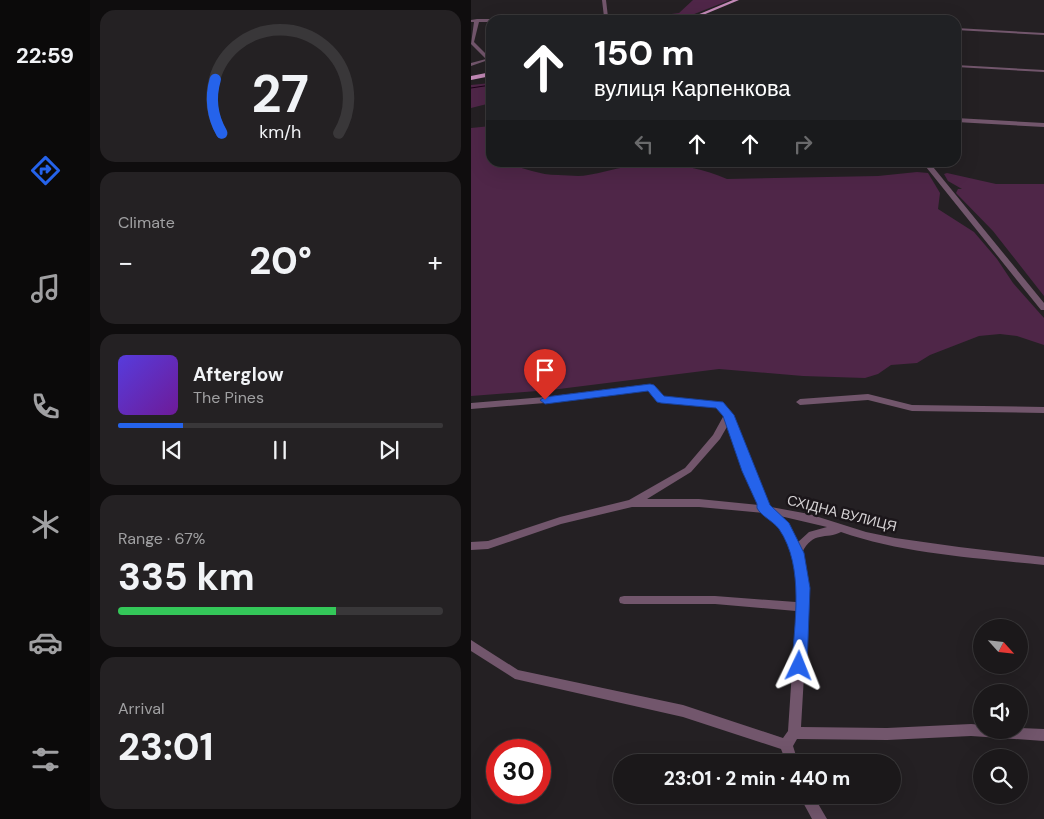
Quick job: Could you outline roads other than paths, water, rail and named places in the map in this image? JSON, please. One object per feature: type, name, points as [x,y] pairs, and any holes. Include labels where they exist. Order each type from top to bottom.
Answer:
[{"type":"main road","points":[[700,15],[737,0]]},
{"type":"main road","points":[[471,78],[486,75]]},
{"type":"street","points":[[604,0],[606,15]]},
{"type":"street","points":[[474,20],[472,42],[486,55]]},
{"type":"street","points":[[961,29],[1044,34]]},
{"type":"street","points":[[471,65],[486,61]]},
{"type":"street","points":[[961,66],[1044,71]]},
{"type":"street","points":[[961,120],[1044,125]]},
{"type":"street","points":[[929,167],[1044,308]]},
{"type":"street","points":[[471,406],[545,400],[650,387],[661,399],[719,405],[729,415],[765,509],[784,526],[797,553],[803,588],[802,607],[794,732],[786,745]]},
{"type":"street","points":[[800,402],[868,397],[912,408],[1044,410]]},
{"type":"street","points":[[471,546],[488,545],[560,521],[632,503],[688,470],[717,437],[729,415]]},
{"type":"street","name":"СХІДНА ВУЛИЦЯ","points":[[632,503],[676,501],[765,509],[812,518],[844,530],[875,538],[1044,561]]},
{"type":"street","points":[[797,553],[800,544],[816,533],[844,530]]},
{"type":"street","points":[[624,600],[715,600],[802,607]]},
{"type":"street","points":[[471,645],[515,674],[683,711],[786,745]]},
{"type":"street","points":[[794,732],[887,734],[971,730],[1044,735]]},
{"type":"street","points":[[786,745],[789,754]]},
{"type":"street","points":[[811,804],[819,819]]},
{"type":"waterway","points":[[471,88],[486,86]]}]
